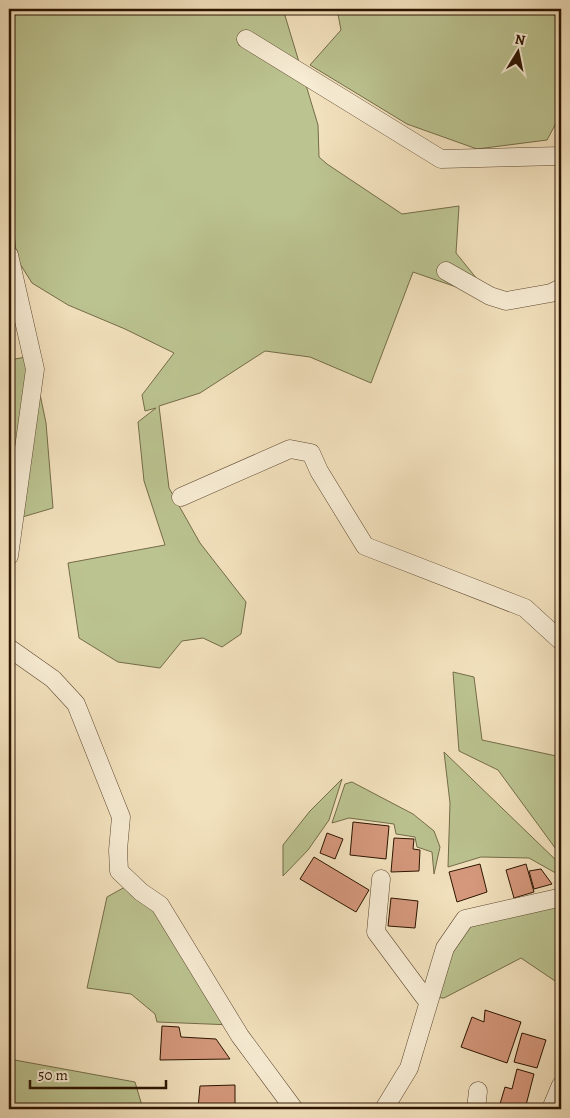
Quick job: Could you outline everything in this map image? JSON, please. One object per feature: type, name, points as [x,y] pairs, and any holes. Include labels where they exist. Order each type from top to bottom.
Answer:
[{"type":"street","points":[[246,39],[441,159],[561,156]]},
{"type":"street","points":[[9,255],[34,369],[9,556]]},
{"type":"street","points":[[446,271],[490,296],[506,300],[551,293],[561,288]]},
{"type":"street","points":[[181,497],[290,449],[311,453],[319,471],[365,546],[525,608],[561,641]]},
{"type":"street","points":[[9,648],[53,679],[76,704],[121,817],[118,850],[119,871],[141,892],[160,905],[240,1036],[294,1109]]},
{"type":"street","points":[[381,879],[376,932],[428,1002]]},
{"type":"street","points":[[384,1109],[409,1068],[445,948],[465,919],[558,898],[561,900]]},
{"type":"street","points":[[551,1109],[561,1086]]},
{"type":"street","points":[[476,1109],[478,1091]]},
{"type":"green space","points":[[9,9],[283,9],[318,125],[319,157],[402,214],[459,206],[456,253],[494,300],[413,272],[371,383],[310,357],[265,351],[200,393],[159,406],[169,488],[200,543],[246,602],[241,634],[222,647],[203,638],[182,641],[160,668],[118,662],[79,638],[68,563],[165,545],[144,481],[138,422],[156,408],[145,411],[142,395],[174,353],[125,329],[68,305],[32,283],[17,259],[13,225],[9,221]]},
{"type":"green space","points":[[337,9],[561,9],[561,114],[547,140],[477,149],[407,124],[310,65],[341,30]]},
{"type":"green space","points":[[32,356],[46,423],[53,508],[19,518],[9,548],[9,360]]},
{"type":"green space","points":[[453,672],[474,677],[482,740],[561,757],[561,856],[498,770],[459,751]]},
{"type":"green space","points":[[444,752],[561,865],[561,876],[529,858],[481,857],[448,867],[450,803]]},
{"type":"green space","points":[[342,779],[329,820],[308,850],[283,876],[283,845],[310,811]]},
{"type":"green space","points":[[352,782],[413,814],[434,831],[440,847],[434,874],[432,852],[417,847],[415,837],[396,834],[394,824],[349,818],[332,823],[345,784]]},
{"type":"green space","points":[[132,883],[200,969],[233,1025],[157,1022],[155,1014],[131,994],[87,988],[107,897]]},
{"type":"green space","points":[[561,900],[561,985],[521,958],[444,998],[430,997],[465,919]]},
{"type":"green space","points":[[9,1059],[135,1082],[143,1109],[9,1109]]},
{"type":"building","points":[[353,822],[389,826],[386,859],[350,855]]},
{"type":"building","points":[[327,833],[343,839],[335,859],[320,853]]},
{"type":"building","points":[[394,838],[414,839],[413,849],[420,850],[419,871],[391,872]]},
{"type":"building","points":[[314,857],[369,890],[356,912],[300,879]]},
{"type":"building","points":[[480,864],[487,892],[457,902],[449,872]]},
{"type":"building","points":[[526,864],[534,892],[514,898],[506,870]]},
{"type":"building","points":[[541,869],[552,884],[534,889],[529,871]]},
{"type":"building","points":[[391,898],[418,901],[415,928],[388,926]]},
{"type":"building","points":[[485,1010],[521,1022],[507,1063],[461,1047],[472,1017],[484,1022]]},
{"type":"building","points":[[162,1026],[179,1027],[181,1037],[216,1039],[230,1059],[160,1060]]},
{"type":"building","points":[[522,1033],[546,1040],[537,1068],[514,1062]]},
{"type":"building","points":[[517,1069],[534,1074],[525,1109],[500,1104],[505,1087],[512,1089]]},
{"type":"building","points":[[235,1085],[235,1108],[198,1108],[200,1086]]}]
